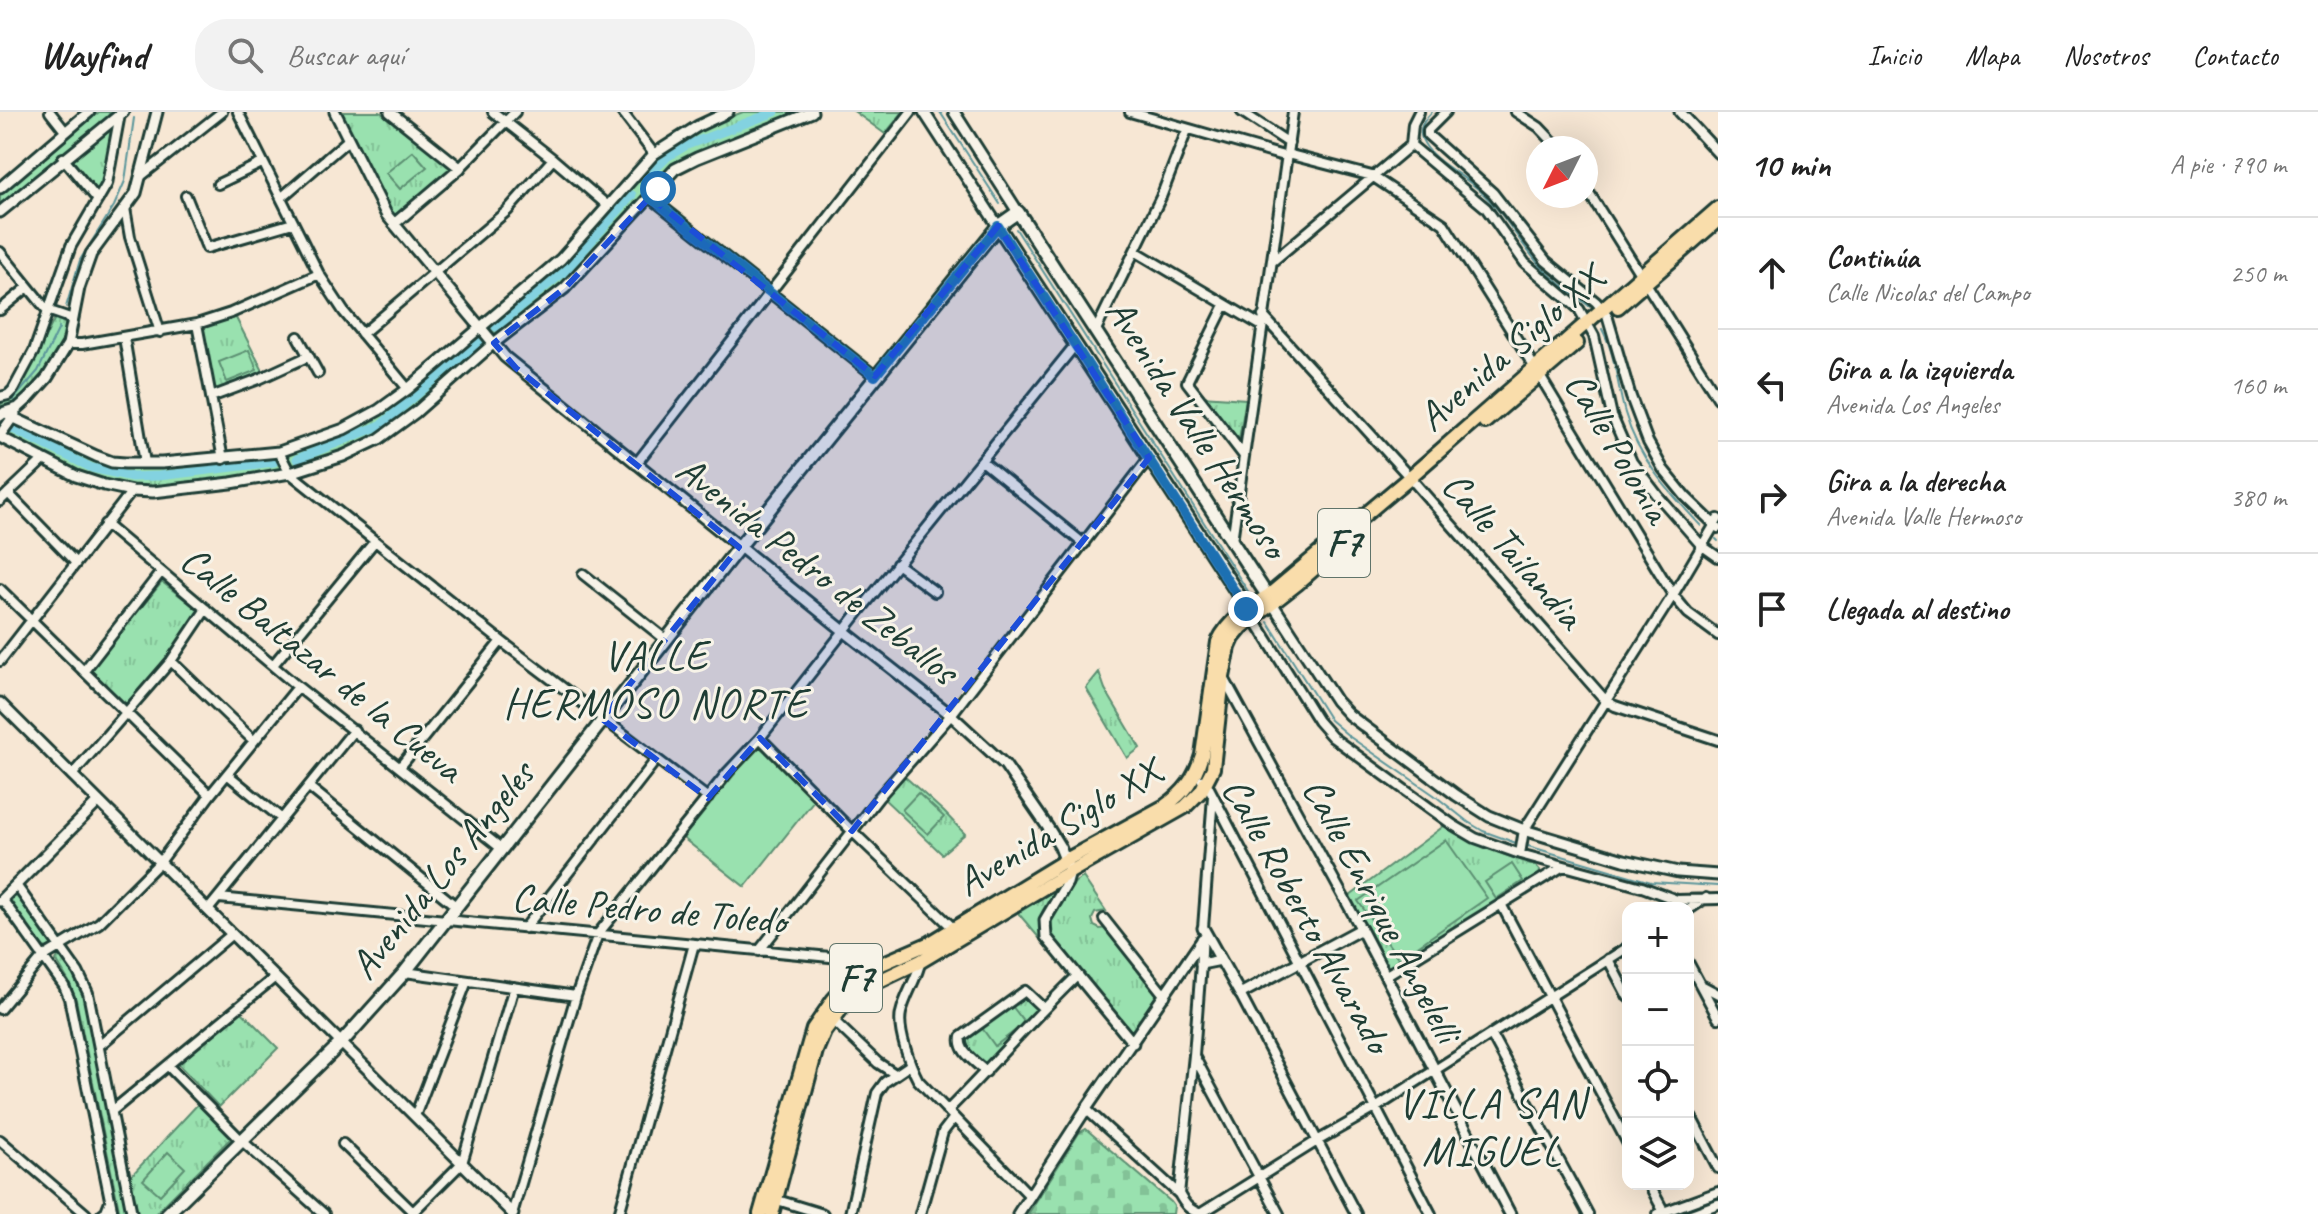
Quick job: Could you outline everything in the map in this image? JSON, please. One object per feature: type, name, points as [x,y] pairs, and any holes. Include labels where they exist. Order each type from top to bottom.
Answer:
[{"type":"highway","name":"Avenida Siglo XX","points":[[1644,280],[1718,208]]},
{"type":"highway","name":"Avenida Siglo XX","points":[[1200,779],[1218,642],[1224,629],[1270,600],[1605,312],[1718,220]]},
{"type":"highway","name":"Avenida Siglo XX","points":[[772,1214],[771,1198],[813,1029],[833,1000],[849,982],[919,954],[1165,806],[1200,779],[1215,761],[1229,647],[1250,613]]},
{"type":"highway","name":"Avenida Siglo XX","points":[[919,954],[953,928],[1068,866]]},
{"type":"highway","name":"Avenida Siglo XX","points":[[760,1214],[771,1198],[824,1032],[847,1001],[860,990],[867,977]]},
{"type":"main road","name":"Avenida Los Angeles","points":[[167,1214],[342,1042],[405,972],[875,376],[998,226],[1018,212]]},
{"type":"main road","name":"Avenida Valle Hermoso","points":[[1018,212],[1270,600]]},
{"type":"main road","name":"Avenida Valle Hermoso","points":[[998,226],[1250,613]]},
{"type":"street","points":[[50,112],[65,131]]},
{"type":"street","points":[[0,188],[89,112]]},
{"type":"street","points":[[157,112],[136,193],[91,254],[79,288],[68,344],[47,378],[18,408],[6,415],[0,436],[76,476],[132,491],[153,492],[290,473],[343,456],[379,439],[565,288],[675,169],[812,112]]},
{"type":"street","points":[[140,176],[222,112]]},
{"type":"street","points":[[250,112],[239,116],[319,274],[344,312],[408,389]]},
{"type":"street","name":"Avenida Pedro de Zeballos","points":[[335,112],[386,214],[516,368],[951,715],[1005,765],[1049,829],[1068,866]]},
{"type":"street","points":[[390,112],[460,168]]},
{"type":"street","points":[[493,112],[608,206]]},
{"type":"street","points":[[394,224],[460,168],[515,112]]},
{"type":"street","points":[[622,112],[654,154]]},
{"type":"street","points":[[6,415],[112,462],[223,459],[279,452],[331,434],[364,420],[408,389],[561,259],[654,154],[712,115],[728,112]]},
{"type":"street","points":[[636,464],[911,112]]},
{"type":"street","name":"Avenida Valle Hermoso","points":[[924,112],[998,226]]},
{"type":"street","name":"Avenida Valle Hermoso","points":[[954,112],[1018,212]]},
{"type":"street","name":"Calle Polonia","points":[[1130,112],[1187,130],[1372,176],[1444,224],[1673,595],[1688,613],[1718,635]]},
{"type":"street","points":[[1242,112],[1289,143]]},
{"type":"street","points":[[1232,542],[1293,112]]},
{"type":"street","points":[[1272,262],[1411,145],[1413,124],[1419,112]]},
{"type":"street","points":[[1446,112],[1428,130],[1428,135],[1493,193],[1546,261],[1605,312],[1648,442],[1663,469],[1685,496],[1717,524],[1524,830],[1520,854]]},
{"type":"street","points":[[1516,112],[1548,136]]},
{"type":"street","points":[[1680,112],[1718,153]]},
{"type":"street","points":[[0,212],[120,113]]},
{"type":"street","points":[[1,396],[13,390],[34,351],[71,246],[107,184],[120,113]]},
{"type":"street","points":[[1096,330],[1161,197],[1187,130]]},
{"type":"street","points":[[281,198],[348,140]]},
{"type":"street","points":[[1411,145],[1486,208],[1525,263],[1579,309],[1590,326],[1612,416],[1632,462],[1701,545],[1718,557]]},
{"type":"street","points":[[63,158],[98,200]]},
{"type":"street","points":[[362,334],[507,211],[553,159]]},
{"type":"street","points":[[218,184],[262,163]]},
{"type":"street","points":[[186,196],[207,248],[293,223]]},
{"type":"street","points":[[650,197],[875,376]]},
{"type":"street","points":[[1598,207],[1718,398]]},
{"type":"street","points":[[125,208],[130,237],[160,332]]},
{"type":"street","points":[[1135,251],[1262,326]]},
{"type":"street","points":[[0,252],[47,310],[73,319]]},
{"type":"street","points":[[68,344],[197,324],[231,313],[319,274]]},
{"type":"street","points":[[0,310],[28,287]]},
{"type":"street","points":[[1225,305],[1187,382],[1244,456]]},
{"type":"street","name":"Calle Tailandia","points":[[1263,316],[1412,479],[1606,701],[1718,740]]},
{"type":"street","points":[[197,324],[223,459]]},
{"type":"street","points":[[124,337],[145,463]]},
{"type":"street","points":[[298,337],[318,373]]},
{"type":"street","points":[[0,703],[512,1214],[576,996],[598,934],[728,772],[760,738],[1076,344]]},
{"type":"street","points":[[211,397],[309,356]]},
{"type":"street","points":[[279,452],[290,473],[501,641],[708,798]]},
{"type":"street","points":[[759,951],[852,831],[951,715],[1149,458]]},
{"type":"street","points":[[0,501],[43,460]]},
{"type":"street","points":[[982,461],[1084,544]]},
{"type":"street","points":[[0,661],[132,491]]},
{"type":"street","points":[[8,493],[75,562]]},
{"type":"street","name":"Calle Baltazar de la Cueva","points":[[105,524],[298,687],[502,849]]},
{"type":"street","points":[[273,665],[375,541]]},
{"type":"street","points":[[897,564],[935,592]]},
{"type":"street","points":[[84,671],[161,572]]},
{"type":"street","points":[[583,574],[665,639]]},
{"type":"street","points":[[0,589],[210,795]]},
{"type":"street","name":"Avenida Valle Hermoso","points":[[1270,600],[1336,701],[1349,715],[1489,816],[1524,830],[1639,864],[1678,872],[1718,875]]},
{"type":"street","points":[[72,775],[171,661],[206,609]]},
{"type":"street","name":"Avenida Valle Hermoso","points":[[1250,613],[1318,721],[1332,737],[1475,838],[1563,866]]},
{"type":"street","points":[[400,767],[501,641]]},
{"type":"street","points":[[171,661],[254,741]]},
{"type":"street","name":"Calle Enrique Angelelli","points":[[1223,677],[1361,929],[1510,1214]]},
{"type":"street","points":[[0,1009],[43,957],[99,923],[160,862],[298,687]]},
{"type":"street","points":[[208,910],[354,730]]},
{"type":"street","points":[[760,738],[953,928]]},
{"type":"street","points":[[525,928],[656,760]]},
{"type":"street","points":[[227,774],[282,819]]},
{"type":"street","name":"Calle Roberto Alvarado","points":[[1200,779],[1213,795],[1431,1214]]},
{"type":"street","points":[[309,787],[457,907]]},
{"type":"street","points":[[1213,795],[1194,1055],[1179,1194],[1183,1209],[1201,1214],[1377,1107],[1622,951]]},
{"type":"street","points":[[3,897],[98,802]]},
{"type":"street","points":[[1068,866],[1067,883],[1048,913],[1044,927],[1046,937],[1133,1043]]},
{"type":"street","points":[[1385,976],[1563,866],[1642,887],[1677,900],[1718,899]]},
{"type":"street","points":[[0,884],[3,897],[69,998],[113,1214]]},
{"type":"street","points":[[16,885],[78,972],[88,993],[132,1214]]},
{"type":"street","name":"Calle Pedro de Toledo","points":[[219,898],[840,958],[852,962],[867,977]]},
{"type":"street","points":[[1694,906],[1707,898]]},
{"type":"street","points":[[1501,904],[1622,1133]]},
{"type":"street","points":[[1104,919],[1165,996]]},
{"type":"street","points":[[1203,928],[1356,1214]]},
{"type":"street","points":[[1240,994],[1361,929]]},
{"type":"street","points":[[100,1045],[232,934]]},
{"type":"street","points":[[1018,1214],[1202,940]]},
{"type":"street","points":[[619,1214],[694,944]]},
{"type":"street","points":[[919,954],[900,1023],[910,1065],[918,1080],[950,1115],[1030,1196]]},
{"type":"street","points":[[1608,959],[1622,986]]},
{"type":"street","points":[[1201,964],[1221,960]]},
{"type":"street","points":[[405,972],[576,996]]},
{"type":"street","points":[[1694,973],[1718,1018]]},
{"type":"street","points":[[920,1214],[950,1115],[1043,1008],[1077,976]]},
{"type":"street","points":[[112,1111],[274,978]]},
{"type":"street","points":[[415,1116],[467,981]]},
{"type":"street","points":[[1700,984],[1718,994]]},
{"type":"street","points":[[343,1144],[413,1213],[462,1163],[514,987]]},
{"type":"street","points":[[986,1072],[960,1046],[961,1037],[1025,991],[1043,1008]]},
{"type":"street","points":[[833,1020],[878,1063],[895,1074]]},
{"type":"street","points":[[1491,1034],[1588,1214]]},
{"type":"street","points":[[1194,1055],[1279,1214]]},
{"type":"street","points":[[850,1214],[877,1093],[885,1082],[910,1065]]},
{"type":"street","points":[[168,1066],[241,1140],[324,1214]]},
{"type":"street","points":[[1086,1109],[1179,1194]]},
{"type":"street","points":[[1692,1118],[1718,1168]]},
{"type":"street","points":[[0,1140],[86,1214]]},
{"type":"street","points":[[1652,1190],[1662,1213],[1718,1192]]},
{"type":"street","points":[[771,1198],[823,1214]]},
{"type":"street","points":[[102,1214],[110,1201]]},
{"type":"street","points":[[1691,1214],[1718,1204]]},
{"type":"highlighted area","points":[[650,197],[875,376],[998,226],[1149,458],[852,831],[760,738],[708,798],[602,719],[739,547],[516,368],[494,343],[565,288]]},
{"type":"green space","points":[[99,112],[110,112],[0,206],[0,193]]},
{"type":"green space","points":[[339,112],[380,112],[451,170],[397,216],[393,216]]},
{"type":"green space","points":[[743,112],[798,112],[679,160],[655,183],[642,172],[664,152],[689,136]]},
{"type":"green space","points":[[855,112],[903,112],[885,134]]},
{"type":"green space","points":[[114,128],[106,180],[96,192],[71,162]]},
{"type":"green space","points":[[413,151],[427,167],[400,189],[386,173]]},
{"type":"green space","points":[[640,177],[653,189],[562,287],[497,336],[489,326],[563,262]]},
{"type":"green space","points":[[235,316],[264,373],[215,390],[202,332],[207,325]]},
{"type":"green space","points":[[55,318],[68,325],[53,362],[37,384],[6,410],[0,405],[19,389]]},
{"type":"green space","points":[[479,333],[489,344],[401,420],[359,445],[292,467],[285,454],[337,436],[381,413]]},
{"type":"green space","points":[[249,350],[257,370],[227,382],[219,362]]},
{"type":"green space","points":[[1201,396],[1246,399],[1238,445]]},
{"type":"green space","points":[[19,424],[115,467],[180,467],[277,457],[283,469],[172,485],[110,482],[84,473],[9,435]]},
{"type":"green space","points":[[162,582],[201,612],[133,700],[124,704],[90,670]]},
{"type":"green space","points":[[1099,672],[1105,689],[1140,748],[1127,758],[1086,688]]},
{"type":"green space","points":[[758,745],[814,800],[745,887],[683,838]]},
{"type":"green space","points":[[902,774],[965,834],[942,854],[882,797]]},
{"type":"green space","points":[[918,793],[944,817],[928,834],[902,810]]},
{"type":"green space","points":[[1444,826],[1483,847],[1536,866],[1540,870],[1539,879],[1392,969],[1388,968],[1350,896]]},
{"type":"green space","points":[[1446,840],[1487,898],[1399,959],[1358,901]]},
{"type":"green space","points":[[1512,864],[1523,881],[1496,899],[1485,882]]},
{"type":"green space","points":[[1083,877],[1106,911],[1095,913],[1092,919],[1094,926],[1107,928],[1157,993],[1158,997],[1131,1033],[1052,937],[1052,920],[1058,903]]},
{"type":"green space","points":[[1057,889],[1041,916],[1040,930],[1046,946],[1018,913]]},
{"type":"green space","points":[[15,895],[19,896],[53,945],[44,947],[12,905]]},
{"type":"green space","points":[[59,955],[74,973],[84,995],[128,1214],[120,1214],[76,1000],[56,960]]},
{"type":"green space","points":[[1022,996],[1038,1009],[985,1067],[966,1049],[965,1038]]},
{"type":"green space","points":[[1012,1006],[1025,1023],[995,1046],[982,1028]]},
{"type":"green space","points":[[242,1012],[278,1048],[219,1107],[179,1065]]},
{"type":"green space","points":[[198,1104],[232,1137],[155,1214],[138,1214],[130,1177]]},
{"type":"green space","points":[[1086,1129],[1171,1202],[1173,1214],[1028,1214],[1079,1133]]},
{"type":"green space","points":[[168,1152],[185,1168],[160,1195],[143,1180]]},
{"type":"waterway","points":[[648,176],[667,157],[687,145],[775,112]]},
{"type":"waterway","points":[[940,112],[1000,204]]},
{"type":"waterway","points":[[1432,112],[1421,128],[1422,139],[1431,153],[1482,193],[1543,268],[1589,306]]},
{"type":"waterway","points":[[66,307],[80,260],[114,206],[125,181],[134,118]]},
{"type":"waterway","points":[[496,327],[565,271],[632,195]]},
{"type":"waterway","points":[[1016,229],[1251,596]]},
{"type":"waterway","points":[[13,400],[38,371],[59,328]]},
{"type":"waterway","points":[[1602,329],[1613,360],[1625,413],[1638,445],[1667,488],[1701,526]]},
{"type":"waterway","points":[[297,459],[381,425],[479,342]]},
{"type":"waterway","points":[[15,430],[92,468],[132,477],[274,462]]},
{"type":"waterway","points":[[1268,622],[1330,720],[1468,822],[1516,843]]},
{"type":"waterway","points":[[1528,846],[1651,882],[1718,886]]},
{"type":"district","name":"VALLE HERMOSO NORTE","points":[[656,679]]},
{"type":"district","name":"VILLA SAN MIGUEL","points":[[1492,1127]]},
{"type":"route","points":[[658,189],[650,197],[875,376],[998,226],[1246,609]]}]
